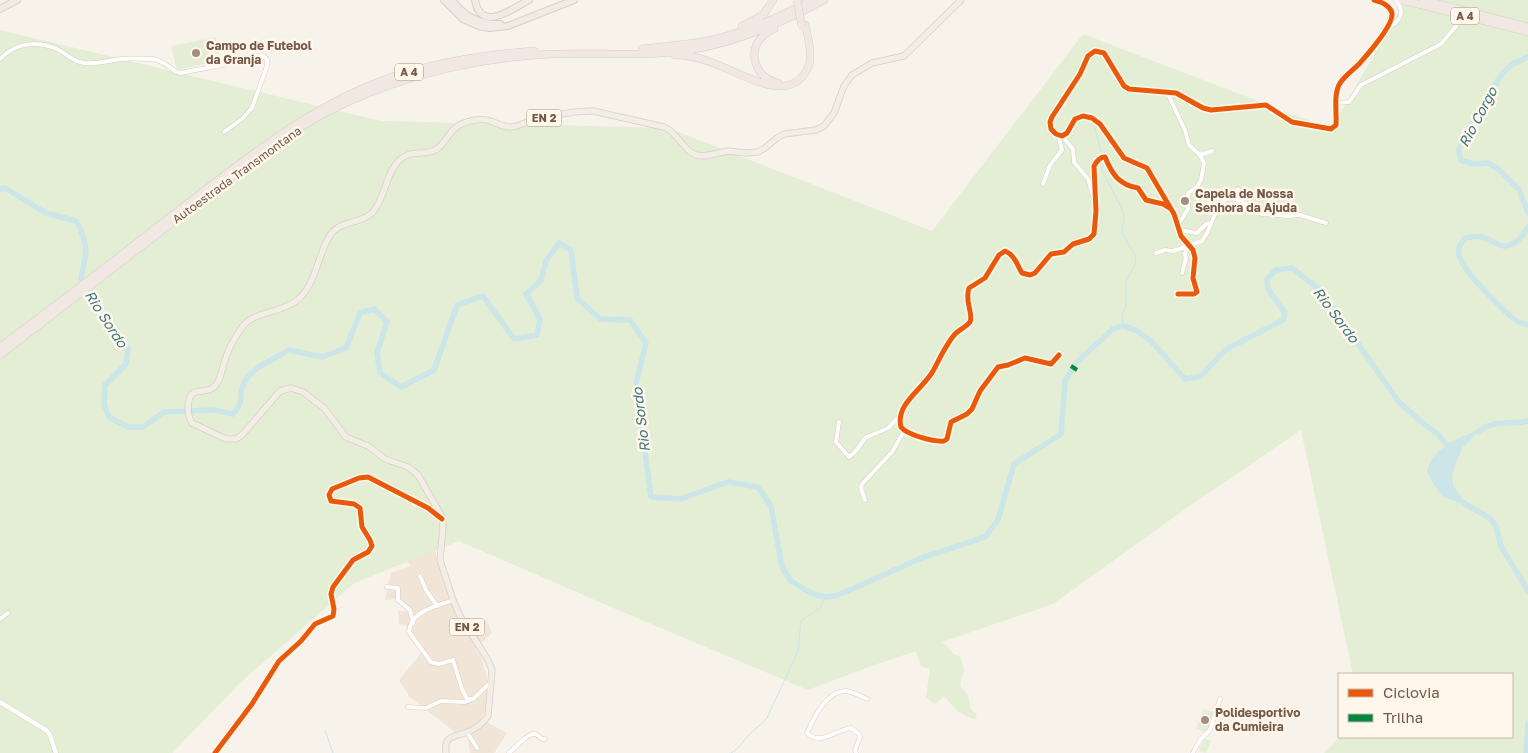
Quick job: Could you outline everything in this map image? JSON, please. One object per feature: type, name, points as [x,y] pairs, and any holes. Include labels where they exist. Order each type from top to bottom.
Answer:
[{"type":"highway","points":[[0,8],[11,0]]},
{"type":"highway","points":[[0,8],[17,0]]},
{"type":"highway","points":[[444,0],[463,19],[489,28],[508,26],[574,0]]},
{"type":"highway","points":[[451,0],[457,11],[468,21]]},
{"type":"highway","points":[[451,0],[470,17],[480,22],[498,24],[508,22],[563,0]]},
{"type":"highway","points":[[475,0],[476,7],[480,12],[492,18],[503,15],[529,0]]},
{"type":"highway","points":[[688,44],[692,41],[715,36],[750,23],[763,15],[773,0]]},
{"type":"highway","points":[[637,54],[646,56],[678,55],[698,58],[771,86],[790,86],[800,80],[809,67],[810,54],[799,0]]},
{"type":"highway","name":"Autoestrada Transmontana","points":[[172,219],[229,172],[311,114],[370,86],[412,71],[449,61],[486,55],[536,51],[641,49],[711,40],[770,21],[812,0]]},
{"type":"highway","name":"Autoestrada Transmontana","points":[[0,354],[9,344],[172,219],[299,129],[350,101],[404,80],[452,67],[536,55],[637,54],[689,50],[713,45],[748,36],[790,18],[824,0]]},
{"type":"highway","name":"A 4","points":[[1402,0],[1528,32]]},
{"type":"highway","name":"A 4","points":[[1423,0],[1528,27]]},
{"type":"highway","points":[[790,18],[788,22],[762,36],[756,45],[755,61],[760,74],[772,82],[789,82],[802,72],[806,59],[804,26]]},
{"type":"highway","name":"Autoestrada Transmontana","points":[[0,347],[9,344]]},
{"type":"main road","name":"EN 2","points":[[446,753],[445,746],[447,740],[452,736],[467,732],[484,721],[488,716],[492,673],[489,663],[461,618],[453,600],[441,562],[442,519],[433,500],[412,469],[385,459],[368,445],[349,439],[339,430],[322,407],[295,389],[286,388],[279,392],[242,435],[236,439],[226,439],[198,427],[190,419],[188,402],[191,395],[217,385],[227,354],[246,323],[253,318],[288,306],[300,297],[310,284],[330,236],[341,226],[366,218],[372,213],[378,206],[390,173],[400,160],[409,154],[430,152],[436,149],[460,124],[483,120],[510,127],[539,119],[581,112],[593,112],[665,128],[688,150],[698,155],[707,156],[728,151],[758,152],[765,149],[783,134],[812,131],[823,127],[836,110],[844,86],[852,75],[873,62],[904,56],[961,0]]},
{"type":"street","points":[[1095,201],[1088,181],[1074,163],[1073,149],[1060,135],[1051,129],[1052,119],[1080,74],[1088,56],[1100,51],[1105,54],[1126,88],[1177,93],[1202,108],[1211,110],[1266,104],[1289,121],[1327,129],[1333,128],[1336,125],[1336,103],[1341,83],[1360,63],[1387,28],[1392,18],[1391,11],[1386,4],[1374,0]]},
{"type":"street","points":[[1387,28],[1395,24],[1400,17],[1400,7],[1396,0]]},
{"type":"street","points":[[1336,103],[1349,102],[1362,84],[1440,45],[1462,19]]},
{"type":"street","points":[[0,59],[18,46],[40,44],[58,49],[77,62],[87,64],[123,59],[155,60],[167,63],[176,72],[180,73],[222,65],[230,59],[262,55],[267,59],[267,66],[252,108],[242,119],[224,132]]},
{"type":"street","points":[[1167,92],[1185,130],[1189,146],[1200,155],[1204,164],[1202,178],[1197,187],[1188,193],[1188,209],[1178,228]]},
{"type":"street","points":[[1060,135],[1067,133],[1075,119],[1084,116],[1090,117],[1100,124],[1122,156],[1147,168],[1171,209],[1181,236],[1195,257],[1193,278],[1197,292],[1194,294],[1178,294]]},
{"type":"street","points":[[1043,184],[1050,165],[1062,150],[1060,135]]},
{"type":"street","points":[[1200,155],[1205,155],[1212,151]]},
{"type":"street","points":[[1059,355],[1051,365],[1024,358],[1009,365],[997,367],[980,391],[973,409],[952,422],[944,442],[923,438],[904,431],[900,425],[908,401],[932,373],[937,360],[954,336],[970,321],[971,315],[967,302],[969,289],[985,278],[999,254],[1008,252],[1014,257],[1023,274],[1029,276],[1033,275],[1051,254],[1064,252],[1075,243],[1092,237],[1096,228],[1095,165],[1104,156],[1110,169],[1124,184],[1138,188],[1146,200],[1163,204],[1171,209]]},
{"type":"street","points":[[1156,253],[1166,250],[1172,251],[1204,239],[1220,204],[1238,189]]},
{"type":"street","points":[[1229,196],[1262,214],[1300,215],[1326,223]]},
{"type":"street","points":[[1178,228],[1196,233],[1206,224],[1210,223]]},
{"type":"street","points":[[1182,273],[1188,246]]},
{"type":"street","points":[[839,422],[836,442],[849,457],[865,438],[888,428],[902,415]]},
{"type":"street","points":[[865,500],[861,488],[862,484],[892,452],[904,431]]},
{"type":"street","points":[[214,753],[252,704],[281,659],[301,642],[315,624],[333,616],[334,609],[331,594],[333,587],[353,560],[368,552],[371,548],[371,542],[362,525],[360,508],[354,504],[332,501],[329,495],[332,489],[359,478],[367,477],[423,505],[442,519]]},
{"type":"street","points":[[423,505],[428,505],[433,500]]},
{"type":"street","points":[[420,576],[436,606]]},
{"type":"street","points":[[387,587],[398,588],[398,600],[410,610],[413,623]]},
{"type":"street","points":[[453,600],[418,613],[409,632],[427,658],[432,662],[437,664],[453,660],[462,689],[466,698],[470,700]]},
{"type":"street","points":[[0,619],[8,613]]},
{"type":"street","points":[[408,707],[426,708],[442,700],[465,702],[475,698],[492,681]]},
{"type":"street","points":[[856,753],[855,750],[860,737],[851,728],[820,739],[813,739],[807,733],[824,703],[834,694],[847,691],[867,699]]},
{"type":"street","points":[[1193,753],[1200,740],[1210,730],[1220,699]]},
{"type":"street","points":[[0,702],[46,730],[50,735],[56,753]]},
{"type":"street","points":[[467,732],[477,748]]},
{"type":"street","points":[[509,753],[530,735],[536,734],[546,739]]},
{"type":"shaded area","points":[[434,547],[446,590],[467,630],[486,620],[492,633],[475,649],[481,657],[490,689],[487,708],[481,719],[507,733],[494,753],[470,753],[467,735],[455,732],[420,705],[409,696],[399,680],[422,652],[408,637],[406,625],[399,624],[398,611],[408,611],[395,599],[385,600],[391,573],[410,566],[407,560]]},
{"type":"green space","points":[[1402,0],[1528,0],[1528,753],[1324,753],[1339,738],[1513,738],[1513,673],[1353,673],[1301,430],[1188,507],[1053,604],[942,642],[955,655],[960,656],[964,669],[960,686],[968,696],[971,710],[977,714],[975,719],[966,716],[944,696],[934,704],[926,697],[930,669],[921,666],[916,651],[808,690],[459,541],[354,583],[242,681],[172,753],[0,753],[0,30],[381,121],[668,128],[932,231],[1083,34],[1331,129],[1404,3]]},
{"type":"green space","name":"Campo de Futebol da Granja","points":[[216,37],[221,60],[177,70],[171,46]]},
{"type":"green space","name":"Polidesportivo da Cumieira","points":[[1203,709],[1214,712],[1207,732],[1196,729]]},
{"type":"green space","points":[[1204,739],[1211,741],[1206,753],[1199,751]]},
{"type":"water","points":[[1483,427],[1462,448],[1452,474],[1453,486],[1469,507],[1442,496],[1427,471],[1436,454],[1442,448]]},
{"type":"waterway","name":"Rio Corgo","points":[[1528,57],[1511,65],[1501,75],[1462,140],[1459,150],[1462,161],[1474,164],[1488,163],[1497,168],[1519,190],[1528,213]]},
{"type":"waterway","points":[[1094,126],[1102,154]]},
{"type":"waterway","points":[[1104,160],[1102,170],[1122,209],[1124,217],[1122,233],[1136,257],[1135,264],[1126,282],[1126,304],[1122,316],[1123,326]]},
{"type":"waterway","name":"Rio Sordo","points":[[0,189],[5,188],[46,213],[76,221],[83,236],[86,249],[81,278],[99,311],[128,348],[126,364],[105,385],[104,404],[109,417],[128,427],[143,427],[164,412],[214,410],[233,414],[240,402],[246,379],[256,369],[289,350],[322,357],[346,348],[360,313],[374,309],[387,322],[377,353],[380,373],[401,387],[434,370],[457,305],[483,296],[514,339],[537,335],[540,319],[526,294],[541,280],[546,261],[559,243],[571,250],[577,298],[600,319],[630,320],[646,343],[636,384],[651,497],[680,499],[728,482],[758,487],[771,506],[782,567],[791,581],[813,594],[825,597],[836,596],[924,557],[985,537],[998,520],[1014,464],[1061,434],[1065,381],[1076,363],[1113,329],[1123,326],[1136,330],[1152,342],[1185,379],[1201,376],[1225,350],[1283,320],[1285,313],[1268,289],[1267,279],[1276,270],[1292,268],[1321,291],[1399,402],[1438,434],[1451,450]]},
{"type":"waterway","name":"Rio Corgo","points":[[1528,227],[1518,240],[1508,246],[1475,236],[1465,238],[1459,250],[1462,262],[1484,290],[1518,322],[1528,325]]},
{"type":"waterway","name":"Rio Corgo","points":[[1478,432],[1489,425],[1528,421]]},
{"type":"waterway","name":"Rio Corgo","points":[[1464,503],[1491,519],[1496,526],[1501,546],[1528,591]]},
{"type":"waterway","points":[[731,753],[767,718],[798,651],[801,621],[820,608],[825,597]]},
{"type":"waterway","name":"Rio Corgo","points":[[1526,753],[1528,723]]},
{"type":"waterway","points":[[325,730],[333,753]]},
{"type":"marked path","points":[[1071,366],[1077,370]]},
{"type":"cycle path","points":[[1178,294],[1194,294],[1197,292],[1193,278],[1195,258],[1193,250],[1181,236],[1174,214],[1147,168],[1124,158],[1100,124],[1092,118],[1083,116],[1075,119],[1067,133],[1062,136],[1056,134],[1051,129],[1050,122],[1052,117],[1080,74],[1088,56],[1095,51],[1104,53],[1124,86],[1129,89],[1176,93],[1203,108],[1211,110],[1266,105],[1292,122],[1331,129],[1336,125],[1336,98],[1340,83],[1359,64],[1389,25],[1392,13],[1388,6],[1374,0]]},
{"type":"cycle path","points":[[1059,355],[1051,364],[1025,358],[998,367],[980,391],[972,409],[967,414],[951,422],[947,439],[944,441],[921,437],[909,433],[901,427],[900,419],[906,404],[929,378],[952,338],[970,322],[969,288],[985,278],[999,255],[1005,251],[1013,258],[1022,273],[1030,275],[1035,273],[1051,254],[1064,252],[1073,244],[1089,239],[1094,234],[1096,211],[1094,166],[1100,158],[1105,157],[1110,169],[1117,178],[1131,187],[1138,188],[1146,200],[1163,204],[1171,209]]},
{"type":"cycle path","points":[[215,753],[252,704],[279,661],[301,641],[315,624],[333,616],[334,609],[331,594],[333,587],[353,560],[368,552],[372,546],[362,527],[360,508],[354,504],[331,501],[329,495],[332,489],[359,478],[368,477],[428,508],[442,519]]},
{"type":"place","name":"Campo de Futebol da Granja","points":[[196,53]]},
{"type":"place","name":"Capela de Nossa Senhora da Ajuda","points":[[1185,201]]},
{"type":"place","name":"Polidesportivo da Cumieira","points":[[1205,720]]}]
